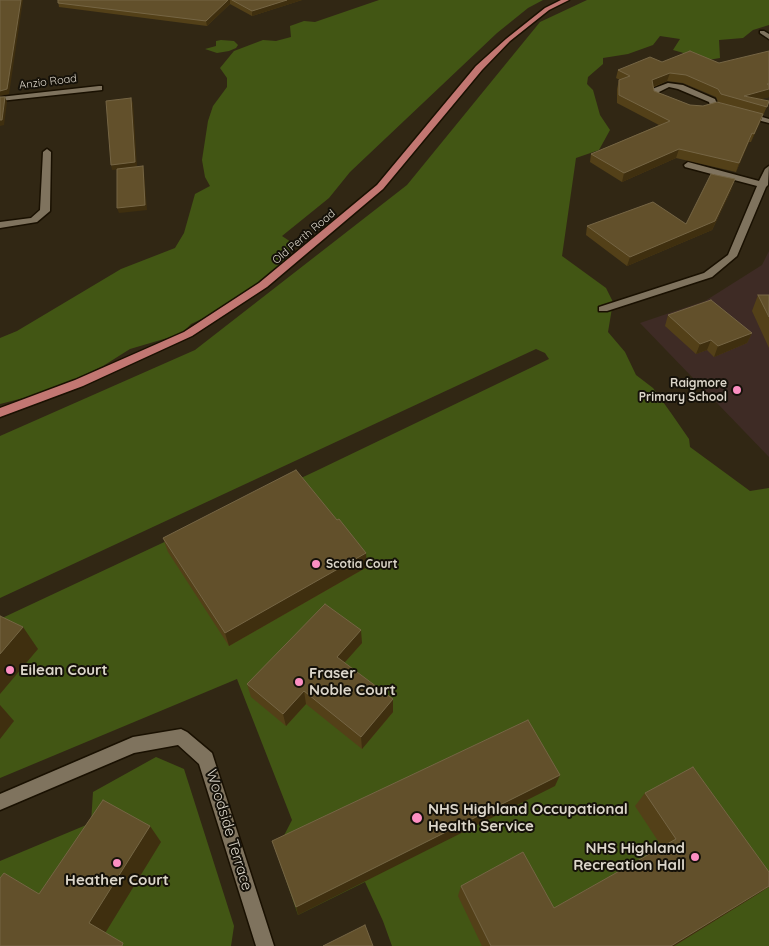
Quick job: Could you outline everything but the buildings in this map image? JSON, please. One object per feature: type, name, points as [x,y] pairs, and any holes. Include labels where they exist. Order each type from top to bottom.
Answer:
[{"type":"main road","name":"Old Perth Road","points":[[0,413],[79,384],[188,334],[262,285],[380,187],[479,68],[508,40],[547,9],[566,0]]},
{"type":"street","points":[[762,32],[769,37]]},
{"type":"street","points":[[672,103],[656,96],[655,91],[668,85],[680,87],[712,101],[711,107],[769,121]]},
{"type":"street","name":"Anzio Road","points":[[0,99],[99,88]]},
{"type":"street","points":[[0,225],[34,220],[45,211],[47,152]]},
{"type":"street","points":[[688,165],[764,185]]},
{"type":"street","points":[[603,309],[708,274],[732,256],[769,170]]},
{"type":"street","name":"Woodside Terrace","points":[[0,802],[133,745],[181,737],[206,759],[265,946]]},
{"type":"shaded area","name":"Raigmore Primary School","points":[[769,251],[769,457],[640,323],[705,301],[762,265]]},
{"type":"green space","points":[[379,0],[543,0],[528,8],[497,33],[350,172],[329,198],[282,236],[291,242],[288,262],[277,274],[261,280],[242,300],[191,324],[181,334],[130,349],[103,366],[47,392],[0,404],[0,338],[17,331],[121,269],[175,248],[184,233],[195,194],[210,186],[205,177],[202,160],[208,121],[213,106],[227,87],[227,78],[220,68],[234,51],[263,40],[276,41],[291,37],[290,26],[304,21],[315,22]]},
{"type":"green space","points":[[587,0],[769,0],[769,25],[753,30],[743,38],[719,40],[720,58],[708,60],[673,50],[680,39],[660,36],[653,45],[628,54],[603,58],[603,64],[588,77],[587,84],[593,90],[600,115],[610,130],[599,150],[576,158],[562,256],[606,288],[613,302],[608,332],[625,352],[636,375],[653,388],[671,413],[689,439],[690,447],[750,491],[769,488],[769,946],[392,946],[365,882],[298,915],[276,851],[292,820],[237,679],[0,778],[0,619],[549,359],[545,353],[536,349],[0,598],[0,436],[195,350],[407,185],[540,22]]},
{"type":"green space","points":[[216,41],[234,41],[238,45],[229,51],[217,53],[205,49],[216,46]]},
{"type":"green space","points":[[156,757],[184,769],[234,926],[231,946],[0,946],[0,861],[91,823],[93,792]]},
{"type":"place","name":"Raigmore Primary School","points":[[737,390]]},
{"type":"place","name":"Scotia Court","points":[[316,564]]},
{"type":"place","name":"Eilean Court","points":[[10,670]]},
{"type":"place","name":"Fraser Noble Court","points":[[299,682]]},
{"type":"place","name":"NHS Highland Occupational Health Service","points":[[417,818]]},
{"type":"place","name":"NHS Highland Recreation Hall","points":[[695,857]]},
{"type":"place","name":"Heather Court","points":[[117,863]]}]
